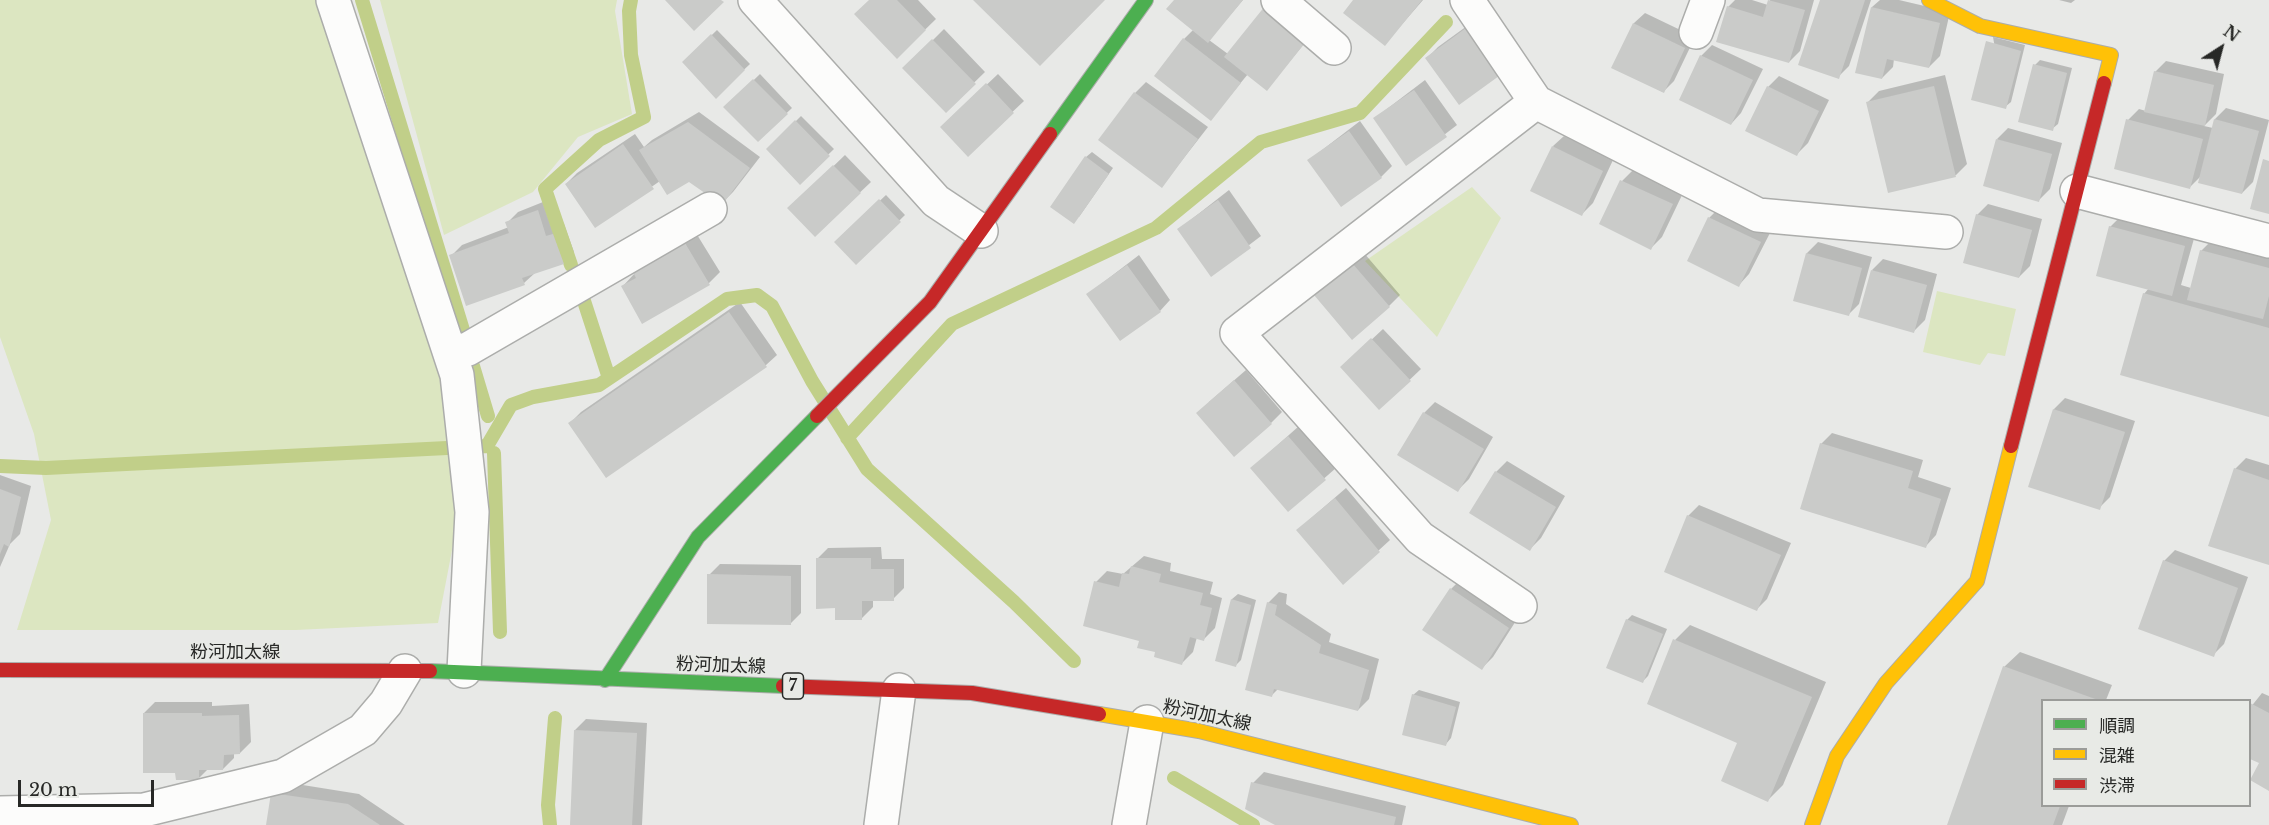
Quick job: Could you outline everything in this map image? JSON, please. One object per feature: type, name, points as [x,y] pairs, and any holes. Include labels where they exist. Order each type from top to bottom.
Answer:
[{"type":"street","points":[[333,0],[457,375],[472,512],[464,671]]},
{"type":"street","points":[[755,0],[936,201],[981,231]]},
{"type":"street","points":[[605,680],[698,537],[930,302],[1146,0]]},
{"type":"street","points":[[1278,0],[1334,48]]},
{"type":"street","points":[[1467,0],[1536,102],[1758,215],[1946,232]]},
{"type":"street","points":[[1696,32],[1708,0]]},
{"type":"street","points":[[1812,825],[1837,756],[1886,683],[1977,581],[2111,55],[1980,26],[1929,0]]},
{"type":"street","points":[[1520,606],[1420,538],[1237,333],[1536,102]]},
{"type":"street","points":[[2077,191],[2269,241]]},
{"type":"street","points":[[450,354],[468,349],[710,209]]},
{"type":"street","name":"粉河加太線","points":[[0,670],[464,671],[605,680],[972,693],[1199,731],[1571,825]]},
{"type":"street","points":[[0,813],[144,810],[283,776],[363,730],[386,703],[405,671]]},
{"type":"street","points":[[881,825],[899,690]]},
{"type":"street","points":[[1130,825],[1147,722]]},
{"type":"green space","points":[[0,0],[319,0],[444,377],[460,509],[438,623],[296,630],[17,630],[51,520],[34,434],[0,337]]},
{"type":"green space","points":[[380,0],[617,0],[615,11],[632,114],[578,137],[533,192],[444,235]]},
{"type":"green space","points":[[1472,187],[1501,218],[1437,337],[1365,261]]},
{"type":"green space","points":[[1937,291],[2016,309],[2005,356],[1988,353],[1980,365],[1923,352]]},
{"type":"building","points":[[665,0],[721,0],[724,2],[694,31]]},
{"type":"building","points":[[869,0],[897,0],[926,30],[897,59],[854,14]]},
{"type":"building","points":[[973,0],[1105,0],[1040,66]]},
{"type":"building","points":[[1174,0],[1243,0],[1208,43],[1166,9]]},
{"type":"building","points":[[1353,0],[1422,0],[1385,46],[1343,13]]},
{"type":"building","points":[[1768,0],[1805,10],[1789,63],[1716,42],[1727,6],[1763,17]]},
{"type":"building","points":[[1820,0],[1865,0],[1839,79],[1798,65]]},
{"type":"building","points":[[1265,6],[1308,39],[1267,91],[1224,57]]},
{"type":"building","points":[[1871,7],[1940,23],[1929,68],[1887,59],[1882,79],[1855,73]]},
{"type":"building","points":[[1633,23],[1685,48],[1664,93],[1611,68]]},
{"type":"building","points":[[1466,28],[1499,76],[1459,105],[1425,58]]},
{"type":"building","points":[[711,34],[745,70],[716,99],[682,62]]},
{"type":"building","points":[[1183,38],[1241,83],[1211,121],[1154,76]]},
{"type":"building","points":[[932,39],[976,84],[946,113],[902,68]]},
{"type":"building","points":[[1986,41],[2021,51],[2006,109],[1971,100]]},
{"type":"building","points":[[1700,55],[1753,80],[1731,125],[1679,100]]},
{"type":"building","points":[[2033,64],[2067,73],[2053,131],[2018,122]]},
{"type":"building","points":[[2154,71],[2214,85],[2205,126],[2144,112]]},
{"type":"building","points":[[753,79],[788,114],[758,142],[723,107]]},
{"type":"building","points":[[986,83],[1014,113],[968,157],[940,127]]},
{"type":"building","points":[[1767,86],[1819,111],[1797,156],[1745,131]]},
{"type":"building","points":[[1934,86],[1956,177],[1888,193],[1866,102]]},
{"type":"building","points":[[1414,90],[1447,137],[1406,166],[1373,118]]},
{"type":"building","points":[[1134,92],[1198,139],[1162,188],[1098,140]]},
{"type":"building","points":[[2126,119],[2203,139],[2190,189],[2114,169]]},
{"type":"building","points":[[2214,119],[2259,131],[2242,194],[2198,183]]},
{"type":"building","points":[[795,120],[830,156],[800,185],[766,149]]},
{"type":"building","points":[[688,122],[750,168],[722,205],[689,182],[667,195],[639,150]]},
{"type":"building","points":[[1349,131],[1382,178],[1341,207],[1307,160]]},
{"type":"building","points":[[1996,139],[2052,154],[2039,202],[1983,186]]},
{"type":"building","points":[[623,144],[654,189],[595,228],[565,184]]},
{"type":"building","points":[[1552,146],[1603,171],[1582,216],[1530,191]]},
{"type":"building","points":[[1085,156],[1109,174],[1074,224],[1050,207]]},
{"type":"building","points":[[2263,159],[2269,161],[2269,214],[2250,209]]},
{"type":"building","points":[[833,165],[861,193],[815,237],[787,208]]},
{"type":"building","points":[[1620,180],[1673,204],[1651,250],[1599,224]]},
{"type":"building","points":[[879,199],[901,222],[856,265],[834,242]]},
{"type":"building","points":[[1218,200],[1251,248],[1211,277],[1177,229]]},
{"type":"building","points":[[538,210],[546,236],[553,234],[564,264],[522,278],[525,285],[466,306],[449,255],[509,233],[505,222]]},
{"type":"building","points":[[1976,214],[2032,230],[2019,278],[1963,263]]},
{"type":"building","points":[[1708,217],[1761,242],[1739,287],[1687,261]]},
{"type":"building","points":[[2109,226],[2185,246],[2172,296],[2096,276]]},
{"type":"building","points":[[685,243],[710,285],[642,324],[621,286],[636,278],[633,272]]},
{"type":"building","points":[[2200,250],[2269,268],[2269,296],[2263,319],[2187,300]]},
{"type":"building","points":[[1806,253],[1862,268],[1849,316],[1793,301]]},
{"type":"building","points":[[1352,263],[1390,307],[1352,340],[1314,295]]},
{"type":"building","points":[[1127,265],[1161,312],[1120,341],[1086,294]]},
{"type":"building","points":[[1871,270],[1927,285],[1914,333],[1858,317]]},
{"type":"building","points":[[2143,293],[2269,328],[2269,417],[2120,375]]},
{"type":"building","points":[[729,312],[767,367],[606,478],[568,423]]},
{"type":"building","points":[[1371,338],[1411,381],[1379,410],[1340,367]]},
{"type":"building","points":[[1234,380],[1272,424],[1234,457],[1196,413]]},
{"type":"building","points":[[2053,409],[2125,432],[2100,510],[2028,487]]},
{"type":"building","points":[[1423,412],[1484,449],[1458,492],[1397,455]]},
{"type":"building","points":[[1288,436],[1326,480],[1288,512],[1250,468]]},
{"type":"building","points":[[1820,443],[1913,471],[1908,488],[1941,499],[1926,548],[1800,509]]},
{"type":"building","points":[[2234,468],[2269,480],[2269,565],[2208,546]]},
{"type":"building","points":[[1495,471],[1556,507],[1530,551],[1469,513]]},
{"type":"building","points":[[0,489],[21,497],[9,547],[4,544],[0,554]]},
{"type":"building","points":[[1335,498],[1380,552],[1343,585],[1296,530]]},
{"type":"building","points":[[1687,515],[1781,555],[1757,611],[1664,572]]},
{"type":"building","points":[[816,558],[871,558],[871,569],[894,569],[894,601],[862,601],[862,620],[835,620],[835,608],[816,609]]},
{"type":"building","points":[[2163,560],[2238,588],[2214,657],[2138,629]]},
{"type":"building","points":[[1131,566],[1161,574],[1159,582],[1203,593],[1200,605],[1212,608],[1204,641],[1190,637],[1182,665],[1154,657],[1155,652],[1137,648],[1139,641],[1083,626],[1094,581],[1119,587],[1122,573],[1129,574]]},
{"type":"building","points":[[707,574],[791,576],[791,625],[707,624]]},
{"type":"building","points":[[1450,588],[1509,628],[1482,670],[1422,630]]},
{"type":"building","points":[[1231,599],[1251,605],[1236,667],[1215,661]]},
{"type":"building","points":[[1267,602],[1277,605],[1275,615],[1321,645],[1319,653],[1369,670],[1358,711],[1274,689],[1272,697],[1245,690]]},
{"type":"building","points":[[1626,619],[1663,634],[1643,683],[1606,668]]},
{"type":"building","points":[[1673,639],[1812,697],[1768,802],[1721,781],[1737,743],[1647,704]]},
{"type":"building","points":[[2003,666],[2095,699],[2041,699],[2041,807],[2060,807],[2053,825],[1947,825]]},
{"type":"building","points":[[1412,694],[1456,707],[1446,746],[1402,735]]},
{"type":"building","points":[[2251,704],[2269,713],[2269,791],[2251,781],[2259,763],[2251,759]]},
{"type":"building","points":[[143,713],[239,715],[240,754],[224,755],[223,770],[199,770],[199,780],[176,780],[175,773],[143,773]]},
{"type":"building","points":[[574,730],[637,733],[632,825],[570,825]]},
{"type":"building","points":[[1251,782],[1396,817],[1394,825],[1275,825],[1245,809]]},
{"type":"building","points":[[271,793],[348,804],[380,825],[266,825]]},
{"type":"waterway","points":[[362,0],[463,330]]},
{"type":"waterway","points":[[571,265],[545,189],[599,140],[644,117],[631,55],[629,11],[631,0]]},
{"type":"waterway","points":[[847,438],[952,324],[1156,228],[1261,142],[1360,113],[1446,22]]},
{"type":"waterway","points":[[0,466],[46,468],[487,446],[511,405],[533,397],[599,385],[727,299],[757,295],[772,306],[812,381],[867,469],[1014,602],[1074,661]]},
{"type":"waterway","points":[[584,301],[609,378]]},
{"type":"waterway","points":[[473,366],[488,416]]},
{"type":"waterway","points":[[494,453],[500,632]]},
{"type":"waterway","points":[[550,825],[548,805],[555,718]]},
{"type":"waterway","points":[[1174,778],[1253,825]]},
{"type":"traffic: fast","points":[[1050,134],[1146,0]]},
{"type":"traffic: fast","points":[[605,680],[698,537],[817,416]]},
{"type":"traffic: fast","points":[[430,671],[783,686]]},
{"type":"traffic: slow","points":[[1929,0],[1980,26],[2111,55],[2104,83]]},
{"type":"traffic: slow","points":[[1812,825],[1837,756],[1886,683],[1977,581],[2011,446]]},
{"type":"traffic: slow","points":[[1099,714],[1199,731],[1571,825]]},
{"type":"traffic: jam","points":[[2011,446],[2104,83]]},
{"type":"traffic: jam","points":[[817,416],[930,302],[1050,134]]},
{"type":"traffic: jam","points":[[0,670],[430,671]]},
{"type":"traffic: jam","points":[[783,686],[972,693],[1099,714]]}]
